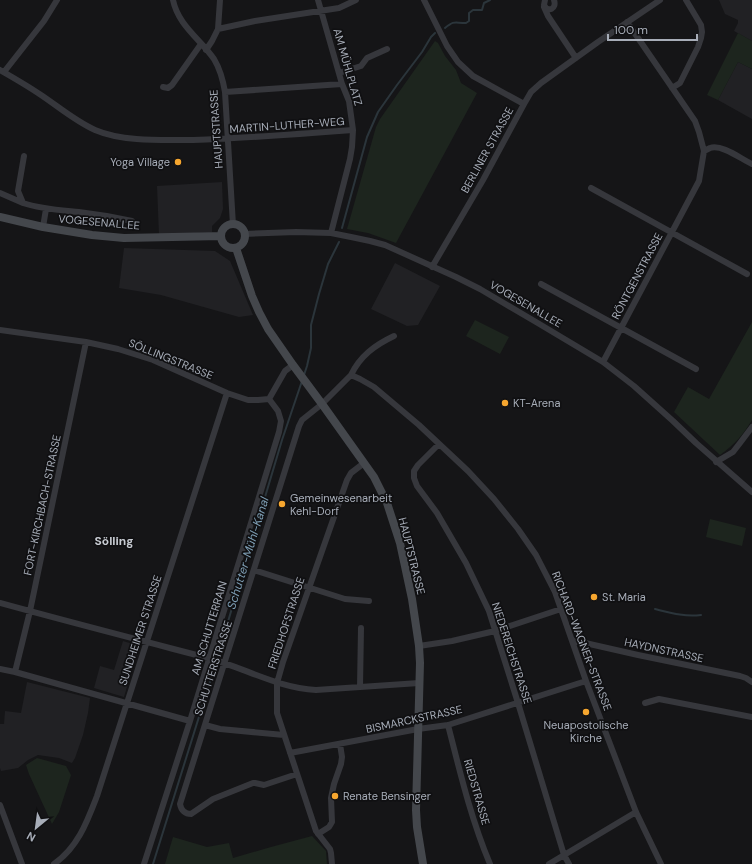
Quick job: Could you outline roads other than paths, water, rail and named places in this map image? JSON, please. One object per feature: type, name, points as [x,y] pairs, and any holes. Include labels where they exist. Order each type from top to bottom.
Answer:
[{"type":"street","points":[[2,71],[44,21],[57,0]]},
{"type":"street","name":"HAUPTSTRASSE","points":[[173,0],[178,15],[186,28],[214,59],[223,79],[233,225]]},
{"type":"street","points":[[206,50],[218,29],[220,0]]},
{"type":"street","name":"AM MÜHLPLATZ","points":[[318,0],[342,84],[349,101],[353,130],[350,159],[331,234]]},
{"type":"street","points":[[218,29],[255,21],[339,8],[356,0]]},
{"type":"street","points":[[424,0],[447,46],[458,62],[473,76],[524,104]]},
{"type":"street","points":[[545,3],[548,9],[552,8],[555,4],[554,0]]},
{"type":"street","name":"BERLINER STRASSE","points":[[432,266],[531,92],[658,0]]},
{"type":"street","points":[[672,88],[680,83],[698,47],[702,32],[700,25],[686,0]]},
{"type":"street","points":[[545,3],[548,16],[576,58]]},
{"type":"street","name":"RÖNTGENSTRASSE","points":[[603,362],[699,181],[704,151],[695,121],[627,22]]},
{"type":"street","points":[[163,87],[168,88],[172,85],[201,44]]},
{"type":"street","points":[[339,73],[361,66],[367,58],[387,49]]},
{"type":"street","name":"MARTIN-LUTHER-WEG","points":[[2,71],[41,94],[82,123],[96,130],[108,134],[143,140],[227,139],[353,130]]},
{"type":"street","points":[[225,92],[342,84]]},
{"type":"street","points":[[704,151],[711,148],[719,148],[752,164]]},
{"type":"street","points":[[23,203],[18,191],[24,156]]},
{"type":"street","name":"RÖNTGENSTRASSE","points":[[590,188],[747,274]]},
{"type":"street","points":[[0,192],[23,203],[46,209],[80,212],[132,221]]},
{"type":"street","points":[[43,227],[46,209]]},
{"type":"street","name":"VOGESENALLEE","points":[[0,217],[43,227],[92,235],[124,238],[221,236]]},
{"type":"street","points":[[233,225],[239,227],[244,234],[242,243],[236,248],[230,248],[224,244],[221,239],[222,232],[228,226],[233,225]]},
{"type":"street","name":"VOGESENALLEE","points":[[244,234],[296,232],[331,234],[370,241],[385,245],[480,290],[603,362],[634,386],[716,462],[752,492]]},
{"type":"street","name":"HAUPTSTRASSE","points":[[236,248],[259,312],[298,373],[374,477],[387,503],[400,543],[414,609],[419,646],[416,810],[423,864]]},
{"type":"street","name":"RÖNTGENSTRASSE","points":[[541,284],[696,369]]},
{"type":"street","name":"SÖLLINGSTRASSE","points":[[0,330],[86,342],[131,352],[153,360],[227,393],[248,400],[269,399]]},
{"type":"street","points":[[322,404],[351,375],[356,366],[372,349],[381,342],[394,336]]},
{"type":"street","name":"FORT-KIRCHBACH-STRASSE","points":[[15,672],[30,611],[86,342]]},
{"type":"street","points":[[269,399],[285,371],[293,365]]},
{"type":"street","name":"RICHARD-WAGNER-STRASSE","points":[[351,375],[374,387],[419,425],[468,471],[494,499],[536,555],[555,592],[586,681],[636,812],[661,864]]},
{"type":"street","name":"SUNDHEIMER STRASSE","points":[[54,864],[69,851],[78,840],[97,796],[227,393]]},
{"type":"street","name":"AM SCHUTTERRAIN","points":[[144,864],[211,659],[279,432],[281,421],[278,412],[269,399]]},
{"type":"street","name":"SCHUTTERSTRASSE","points":[[297,774],[264,786],[256,783],[213,799],[191,814],[185,812],[180,804],[222,663],[254,570],[299,426],[302,420],[322,404]]},
{"type":"street","points":[[716,462],[733,452],[752,427]]},
{"type":"street","name":"NIEDEREICHSTRASSE","points":[[439,444],[418,465],[414,471],[414,478],[417,486],[437,513],[466,563],[489,611],[564,855],[569,864]]},
{"type":"street","name":"FRIEDHOFSTRASSE","points":[[332,864],[330,849],[316,831],[277,713],[277,683],[346,480],[351,473],[364,463]]},
{"type":"street","points":[[254,570],[345,599],[369,601]]},
{"type":"street","points":[[0,603],[211,659],[277,683],[305,690],[419,683]]},
{"type":"street","points":[[419,646],[452,641],[495,631],[561,609]]},
{"type":"street","points":[[360,687],[361,628]]},
{"type":"street","name":"HAYDNSTRASSE","points":[[572,640],[740,676],[752,682]]},
{"type":"street","points":[[0,669],[190,721]]},
{"type":"street","name":"BISMARCKSTRASSE","points":[[290,753],[418,729],[448,725],[586,681]]},
{"type":"street","points":[[645,703],[658,698],[752,717]]},
{"type":"street","points":[[205,724],[220,729],[284,735]]},
{"type":"street","name":"RIEDSTRASSE","points":[[448,725],[467,799],[481,844],[490,864]]},
{"type":"street","points":[[318,834],[329,827],[332,822],[331,798],[341,764],[342,757],[340,744]]},
{"type":"street","points":[[0,805],[22,864]]},
{"type":"street","points":[[549,864],[636,812]]},
{"type":"waterway","name":"Schutter-Mühl-Kanal","points":[[445,28],[457,22],[466,23],[469,21],[469,13],[473,10],[482,10],[484,3],[490,0]]},
{"type":"waterway","name":"Schutter-Mühl-Kanal","points":[[342,228],[367,137],[378,112],[435,33]]},
{"type":"waterway","name":"Schutter-Mühl-Kanal","points":[[304,375],[311,348],[311,325],[319,294],[328,264],[339,242]]},
{"type":"waterway","name":"Schutter-Mühl-Kanal","points":[[153,864],[213,672],[282,440],[302,381]]},
{"type":"waterway","points":[[655,609],[683,615],[701,615]]},
{"type":"place","name":"Yoga Village","points":[[178,162]]},
{"type":"place","name":"KT-Arena","points":[[505,403]]},
{"type":"place","name":"Gemeinwesenarbeit Kehl-Dorf","points":[[282,504]]},
{"type":"place","name":"St. Maria","points":[[594,597]]},
{"type":"place","name":"Neuapostolische Kirche","points":[[586,712]]},
{"type":"place","name":"Renate Bensinger","points":[[335,796]]},
{"type":"district","name":"Sölling","points":[[114,541]]}]
